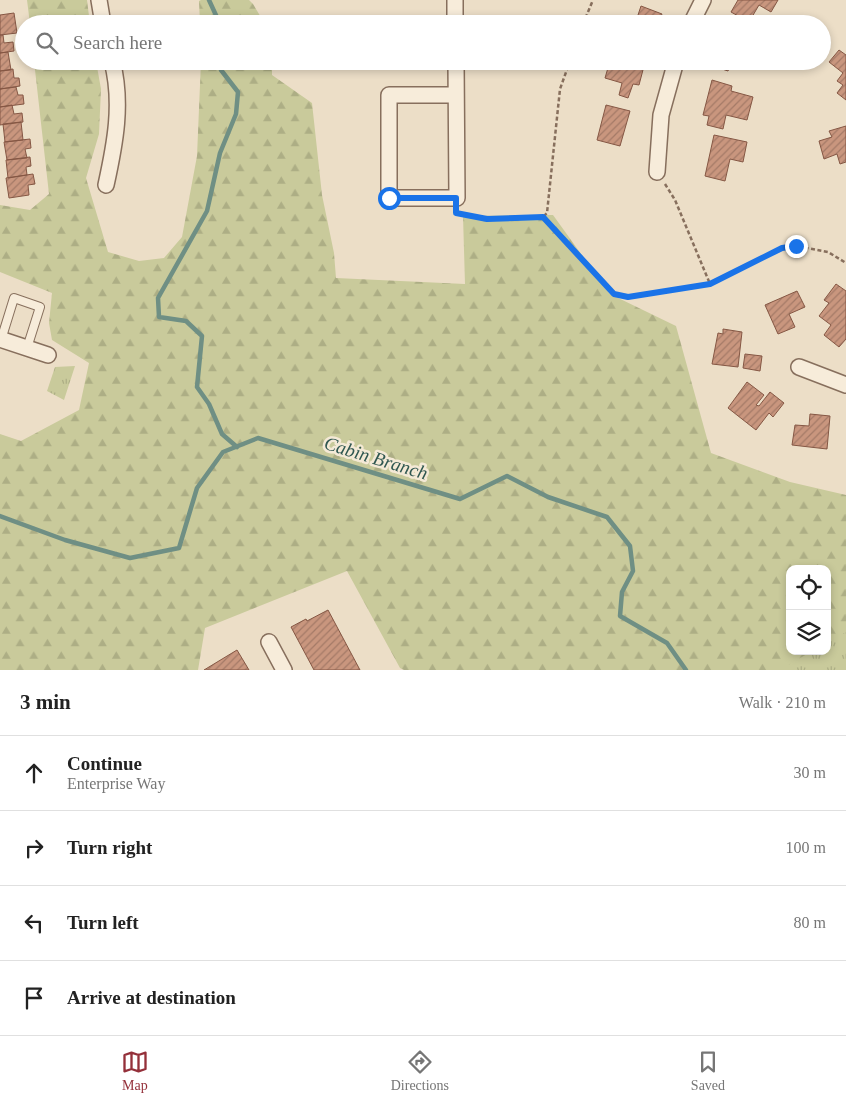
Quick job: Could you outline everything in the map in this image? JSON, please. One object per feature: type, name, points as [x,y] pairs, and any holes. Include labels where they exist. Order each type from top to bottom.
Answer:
[{"type":"street","points":[[99,0],[102,15]]},
{"type":"street","points":[[454,0],[455,15]]},
{"type":"street","points":[[696,15],[703,0]]},
{"type":"street","points":[[106,186],[116,140],[118,99],[113,70]]},
{"type":"street","points":[[456,70],[456,95],[456,198],[389,198],[389,95],[456,95]]},
{"type":"street","points":[[657,172],[662,115],[674,70]]},
{"type":"street","points":[[0,339],[48,355]]},
{"type":"street","points":[[799,367],[846,386]]},
{"type":"street","points":[[269,642],[284,670]]},
{"type":"lane","points":[[0,339],[14,298],[40,307],[27,348]]},
{"type":"path","points":[[587,15],[593,0]]},
{"type":"path","points":[[456,198],[456,213],[487,219],[543,217],[547,213],[560,89],[567,70]]},
{"type":"path","points":[[657,172],[675,200],[710,284]]},
{"type":"path","points":[[543,217],[614,294],[628,297],[710,284],[782,248],[796,246],[828,252],[846,263]]},
{"type":"green space","points":[[27,0],[87,0],[89,15],[29,15]]},
{"type":"green space","points":[[249,0],[260,15],[200,15],[199,1]]},
{"type":"green space","points":[[35,70],[98,70],[101,89],[99,134],[86,178],[108,252],[139,261],[164,258],[182,237],[197,156],[201,70],[272,70],[272,75],[312,103],[322,195],[334,253],[336,278],[465,284],[463,216],[553,215],[610,294],[676,326],[711,453],[790,482],[846,495],[846,670],[404,670],[400,668],[347,571],[205,628],[198,670],[0,670],[0,434],[21,441],[79,410],[89,363],[52,340],[49,323],[52,293],[0,272],[0,205],[30,210],[49,194]]},
{"type":"green space","points":[[75,366],[64,400],[47,391],[55,367]]},
{"type":"green space","points":[[846,632],[846,670],[780,670],[805,655],[831,655],[831,641]]},
{"type":"building","points":[[738,0],[778,0],[771,12],[759,5],[753,15],[736,15],[731,12]]},
{"type":"building","points":[[641,6],[662,14],[662,15],[638,15]]},
{"type":"building","points":[[14,13],[15,33],[0,35],[0,15]]},
{"type":"building","points":[[0,35],[3,35],[4,43],[13,42],[14,51],[0,53]]},
{"type":"building","points":[[839,50],[846,55],[846,100],[837,93],[843,85],[837,81],[843,73],[831,64],[831,60]]},
{"type":"building","points":[[8,52],[11,70],[0,71],[0,53]]},
{"type":"building","points":[[13,69],[14,78],[19,78],[20,86],[0,89],[0,71]]},
{"type":"building","points":[[607,70],[643,70],[639,85],[633,84],[628,98],[619,95],[622,83],[605,78]]},
{"type":"building","points":[[712,80],[732,86],[731,91],[753,97],[747,120],[726,115],[723,129],[707,125],[709,116],[703,115]]},
{"type":"building","points":[[16,87],[18,95],[23,95],[24,104],[0,107],[0,89]]},
{"type":"building","points":[[12,105],[14,114],[22,113],[23,122],[0,125],[0,107]]},
{"type":"building","points":[[606,105],[630,111],[620,146],[597,140]]},
{"type":"building","points":[[21,122],[23,140],[5,142],[3,124]]},
{"type":"building","points":[[846,126],[846,162],[840,164],[837,154],[824,159],[819,141],[832,137],[829,131]]},
{"type":"building","points":[[714,135],[747,142],[743,162],[730,159],[725,181],[705,176]]},
{"type":"building","points":[[30,139],[31,148],[25,149],[27,158],[7,160],[4,142]]},
{"type":"building","points":[[30,157],[31,166],[26,167],[27,175],[8,178],[6,160]]},
{"type":"building","points":[[33,174],[35,184],[28,185],[29,195],[9,198],[6,178]]},
{"type":"building","points":[[836,284],[846,291],[846,339],[839,347],[824,335],[831,325],[819,316],[829,303],[824,300]]},
{"type":"building","points":[[797,291],[805,307],[789,314],[795,327],[778,334],[765,305]]},
{"type":"building","points":[[723,329],[742,332],[738,367],[712,364],[718,333],[723,334]]},
{"type":"building","points":[[745,354],[762,356],[760,371],[743,368]]},
{"type":"building","points":[[747,382],[764,395],[756,405],[759,406],[770,392],[784,403],[773,417],[769,413],[756,430],[728,408]]},
{"type":"building","points":[[810,414],[830,416],[827,449],[792,445],[795,425],[809,426]]},
{"type":"building","points":[[328,610],[360,670],[314,670],[291,627]]},
{"type":"building","points":[[237,650],[249,670],[204,670]]},
{"type":"waterway","points":[[209,0],[216,15]]},
{"type":"waterway","points":[[221,70],[238,92],[236,114],[220,153],[207,211],[158,298],[159,317],[186,321],[202,336],[197,387],[209,404],[222,434],[237,447]]},
{"type":"waterway","name":"Cabin Branch","points":[[0,516],[65,540],[130,558],[179,548],[197,488],[223,452],[258,438],[460,499],[507,476],[548,497],[607,517],[630,546],[633,571],[622,592],[620,616],[667,643],[686,670]]},
{"type":"route","points":[[389,198],[456,198],[456,213],[487,219],[543,217],[614,294],[628,297],[710,284],[782,248],[796,246]]}]
